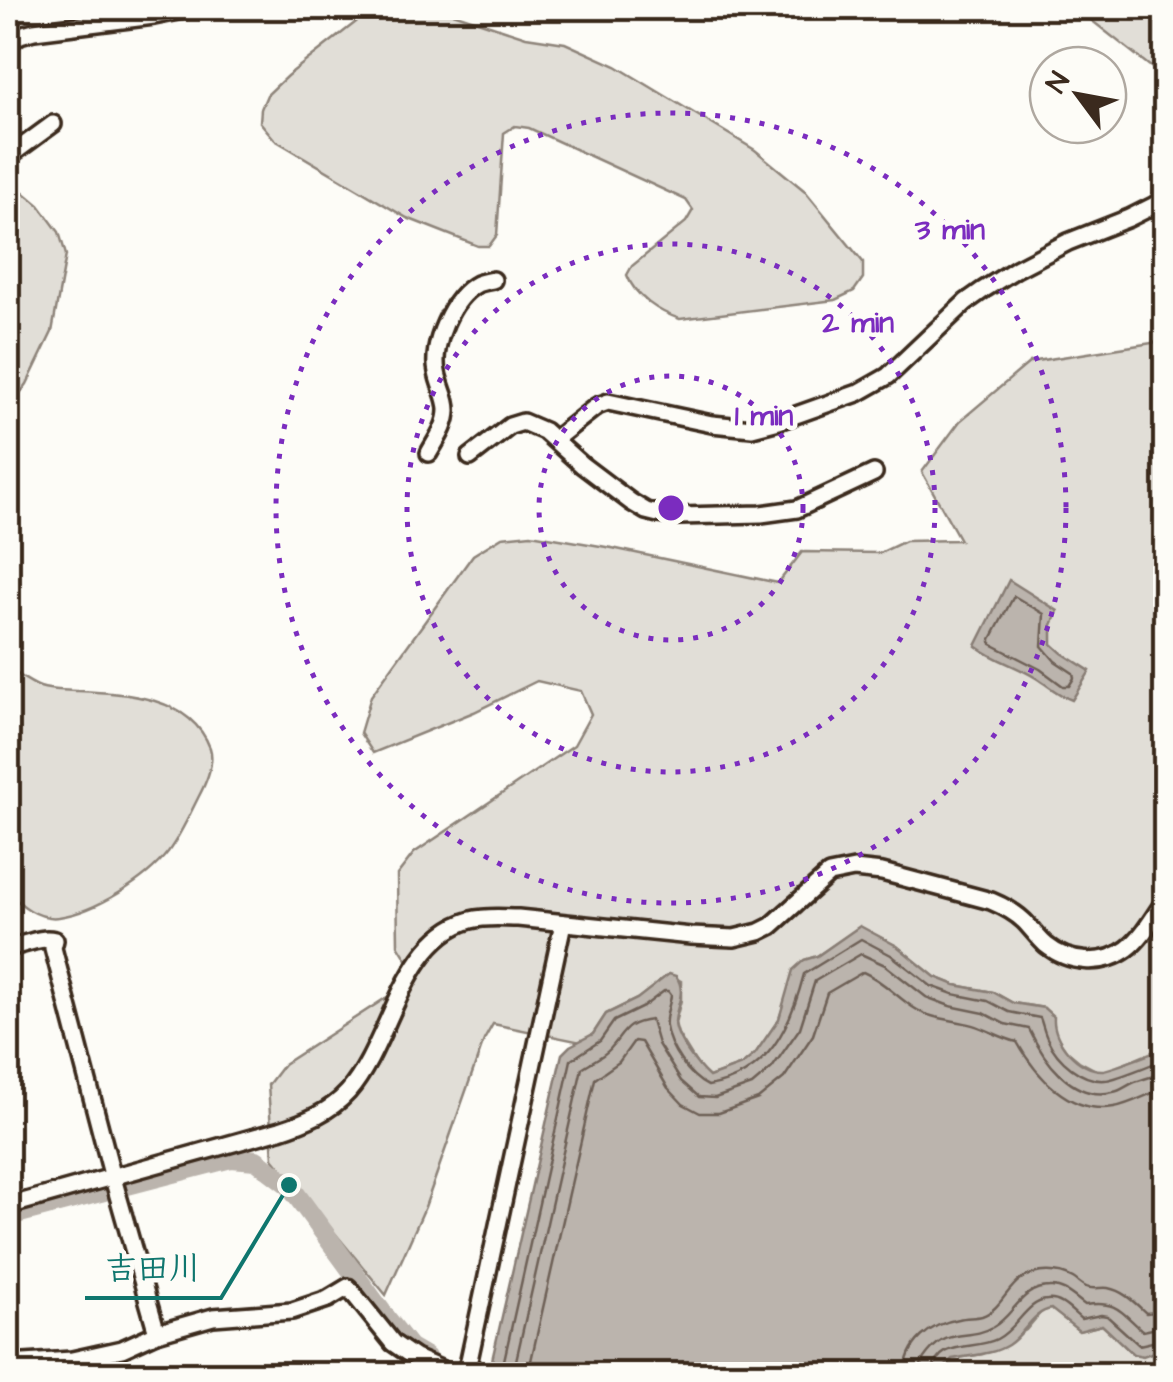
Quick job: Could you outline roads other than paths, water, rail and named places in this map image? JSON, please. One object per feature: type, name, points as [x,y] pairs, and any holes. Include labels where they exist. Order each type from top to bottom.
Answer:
[{"type":"street","points":[[8,44],[34,31],[194,8]]},
{"type":"street","points":[[8,157],[53,124]]},
{"type":"street","points":[[554,440],[596,406],[608,402],[712,424],[752,428],[858,393],[888,376],[983,290],[1068,242],[1129,218],[1166,196]]},
{"type":"street","points":[[429,453],[448,413],[436,370],[442,330],[460,299],[476,284],[492,280]]},
{"type":"street","points":[[470,458],[510,426],[523,422],[544,431],[631,502],[646,510],[679,516],[797,509],[874,473]]},
{"type":"street","points":[[8,1206],[304,1122],[340,1100],[361,1074],[432,942],[448,929],[470,920],[494,917],[719,938],[746,936],[772,926],[829,874],[868,869],[991,900],[1022,918],[1046,945],[1087,962],[1128,948],[1166,900]]},
{"type":"street","points":[[466,1374],[563,923]]},
{"type":"street","points":[[8,947],[44,937],[55,940],[53,948],[157,1332]]},
{"type":"street","points":[[8,1364],[72,1360],[122,1348],[157,1332],[213,1317],[292,1312],[328,1299],[348,1286],[393,1343],[452,1374]]},
{"type":"water","points":[[1009,580],[1058,611],[1052,625],[1052,644],[1090,671],[1072,700],[976,646]]},
{"type":"water","points":[[860,926],[897,946],[935,977],[993,992],[1013,1003],[1044,1008],[1054,1017],[1057,1035],[1068,1052],[1094,1069],[1107,1069],[1142,1057],[1161,1049],[1165,1042],[1165,1348],[1143,1356],[1133,1354],[1102,1325],[1079,1331],[1051,1309],[1039,1314],[1008,1345],[952,1359],[939,1374],[492,1374],[490,1369],[562,1054],[593,1034],[606,1014],[637,999],[669,974],[676,976],[681,988],[676,1029],[693,1059],[709,1077],[742,1065],[755,1054],[779,1019],[793,970]]},
{"type":"waterway","points":[[8,1216],[231,1158],[256,1160],[289,1185],[409,1347],[426,1357]]},
{"type":"place","name":"吉田川","points":[[289,1185]]}]
